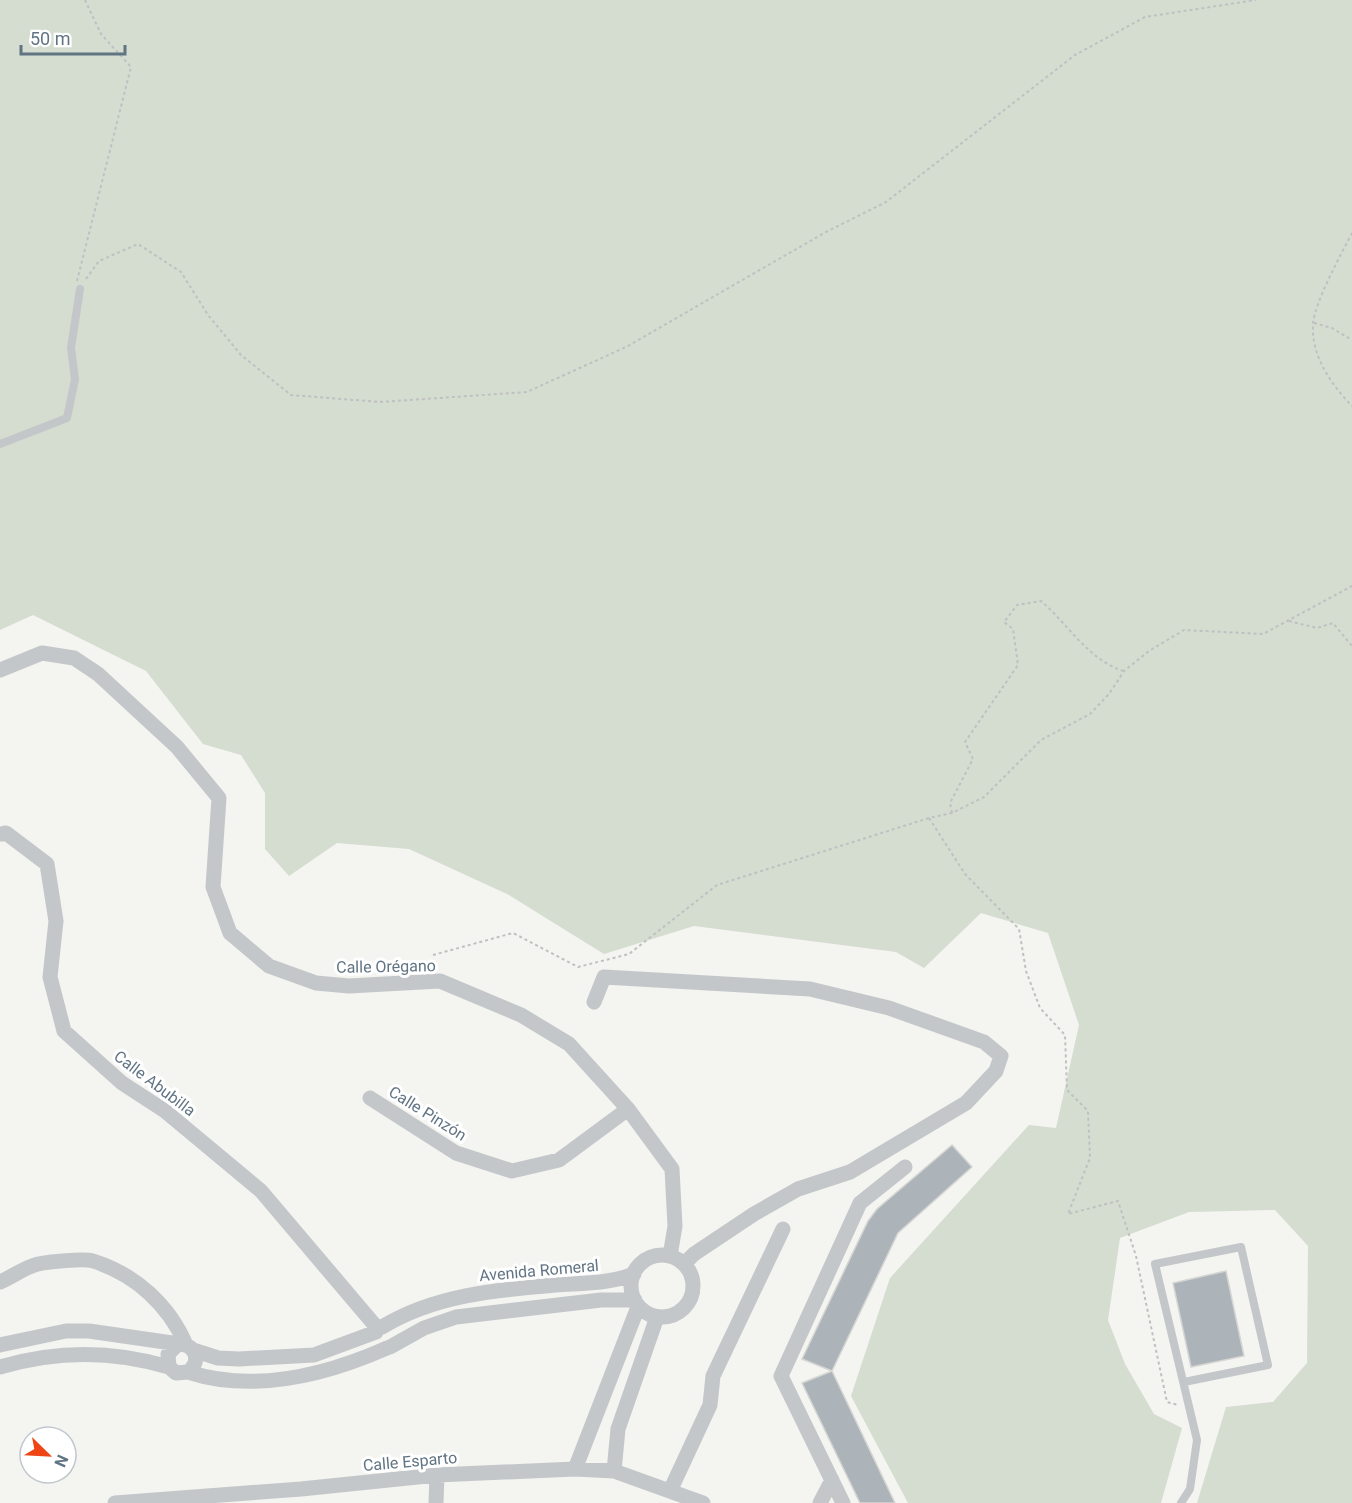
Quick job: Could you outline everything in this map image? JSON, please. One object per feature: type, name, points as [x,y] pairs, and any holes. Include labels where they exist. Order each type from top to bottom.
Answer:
[{"type":"street","name":"Calle Orégano","points":[[0,670],[42,653],[74,658],[98,674],[177,747],[219,798],[213,887],[231,933],[269,966],[316,983],[350,986],[440,981],[521,1015],[569,1044],[628,1109],[672,1169],[675,1226],[670,1256]]},
{"type":"street","name":"Calle Abubilla","points":[[0,834],[6,833],[47,864],[56,921],[50,977],[64,1031],[122,1083],[165,1111],[261,1191],[379,1329],[392,1329],[395,1342],[388,1348]]},
{"type":"street","points":[[594,1002],[604,977],[810,989],[889,1008],[984,1042],[1001,1056],[996,1071],[966,1103],[850,1172],[798,1189],[745,1220],[694,1254],[685,1263]]},
{"type":"street","name":"Calle Pinzón","points":[[370,1098],[456,1153],[512,1171],[559,1160],[628,1109]]},
{"type":"street","points":[[843,1503],[781,1376],[860,1203],[905,1167]]},
{"type":"street","points":[[670,1491],[710,1405],[713,1376],[783,1228]]},
{"type":"street","points":[[0,1367],[39,1357],[68,1353],[119,1356],[169,1367],[180,1374],[188,1372],[217,1380],[284,1379],[319,1374],[388,1348],[424,1328],[456,1317],[600,1300],[637,1304],[657,1317],[680,1311],[688,1304],[694,1282],[685,1263],[670,1256],[647,1258],[634,1274],[632,1284],[637,1304],[575,1469]]},
{"type":"street","points":[[0,1282],[37,1264],[91,1260],[128,1278],[159,1301],[176,1323],[185,1347],[196,1362],[188,1372]]},
{"type":"street","name":"Avenida Romeral","points":[[0,1345],[42,1334],[89,1331],[185,1347],[218,1358],[314,1355],[379,1329],[420,1306],[490,1290],[608,1282],[634,1274]]},
{"type":"street","points":[[614,1471],[618,1429],[657,1317]]},
{"type":"street","points":[[169,1367],[168,1354],[185,1347]]},
{"type":"street","name":"Calle Esparto","points":[[115,1503],[301,1496],[437,1475],[575,1469],[614,1471],[704,1503]]},
{"type":"street","points":[[436,1503],[437,1475]]},
{"type":"street","points":[[820,1503],[832,1480]]},
{"type":"lane","points":[[0,444],[66,418],[75,379],[71,348],[80,289]]},
{"type":"lane","points":[[1181,1503],[1190,1490],[1197,1440],[1155,1264],[1241,1247],[1268,1365],[1184,1382]]},
{"type":"path","points":[[80,289],[76,278],[131,67],[101,34],[85,0]]},
{"type":"path","points":[[80,289],[99,261],[138,244],[181,272],[208,315],[241,356],[291,395],[380,402],[527,392],[628,346],[824,233],[886,202],[1074,55],[1145,17],[1256,0]]},
{"type":"path","points":[[1352,233],[1334,266],[1313,323],[1321,368],[1352,406]]},
{"type":"path","points":[[1313,323],[1332,328],[1352,340]]},
{"type":"path","points":[[433,955],[513,933],[578,967],[629,954],[717,885],[929,818],[952,813],[984,796],[1041,740],[1090,714],[1109,694],[1124,671],[1137,663],[1149,651],[1184,630],[1263,634],[1352,586]]},
{"type":"path","points":[[952,813],[950,803],[973,759],[965,742],[1018,665],[1013,629],[1005,622],[1017,604],[1041,601],[1061,618],[1099,661],[1124,671]]},
{"type":"path","points":[[1289,621],[1317,628],[1334,623],[1352,646]]},
{"type":"path","points":[[929,818],[965,874],[1018,929],[1026,971],[1040,1008],[1065,1035],[1067,1090],[1088,1112],[1090,1158],[1068,1214],[1118,1201],[1136,1256],[1167,1402],[1190,1407]]},
{"type":"shaded area","points":[[0,0],[1352,0],[1352,1503],[1197,1503],[1226,1407],[1273,1402],[1307,1363],[1308,1246],[1275,1210],[1189,1212],[1120,1238],[1108,1320],[1125,1364],[1154,1414],[1182,1428],[1161,1503],[908,1503],[851,1396],[890,1278],[1029,1125],[1056,1128],[1079,1025],[1048,933],[981,913],[924,968],[896,952],[694,926],[604,954],[507,894],[409,849],[337,843],[289,876],[265,849],[265,793],[241,755],[203,744],[146,671],[33,615],[0,630]]},
{"type":"building","points":[[952,1145],[972,1167],[898,1233],[832,1371],[802,1359],[868,1221],[877,1209]]},
{"type":"building","points":[[1226,1271],[1244,1356],[1191,1367],[1173,1283]]},
{"type":"building","points":[[832,1371],[895,1503],[860,1503],[802,1383]]}]
